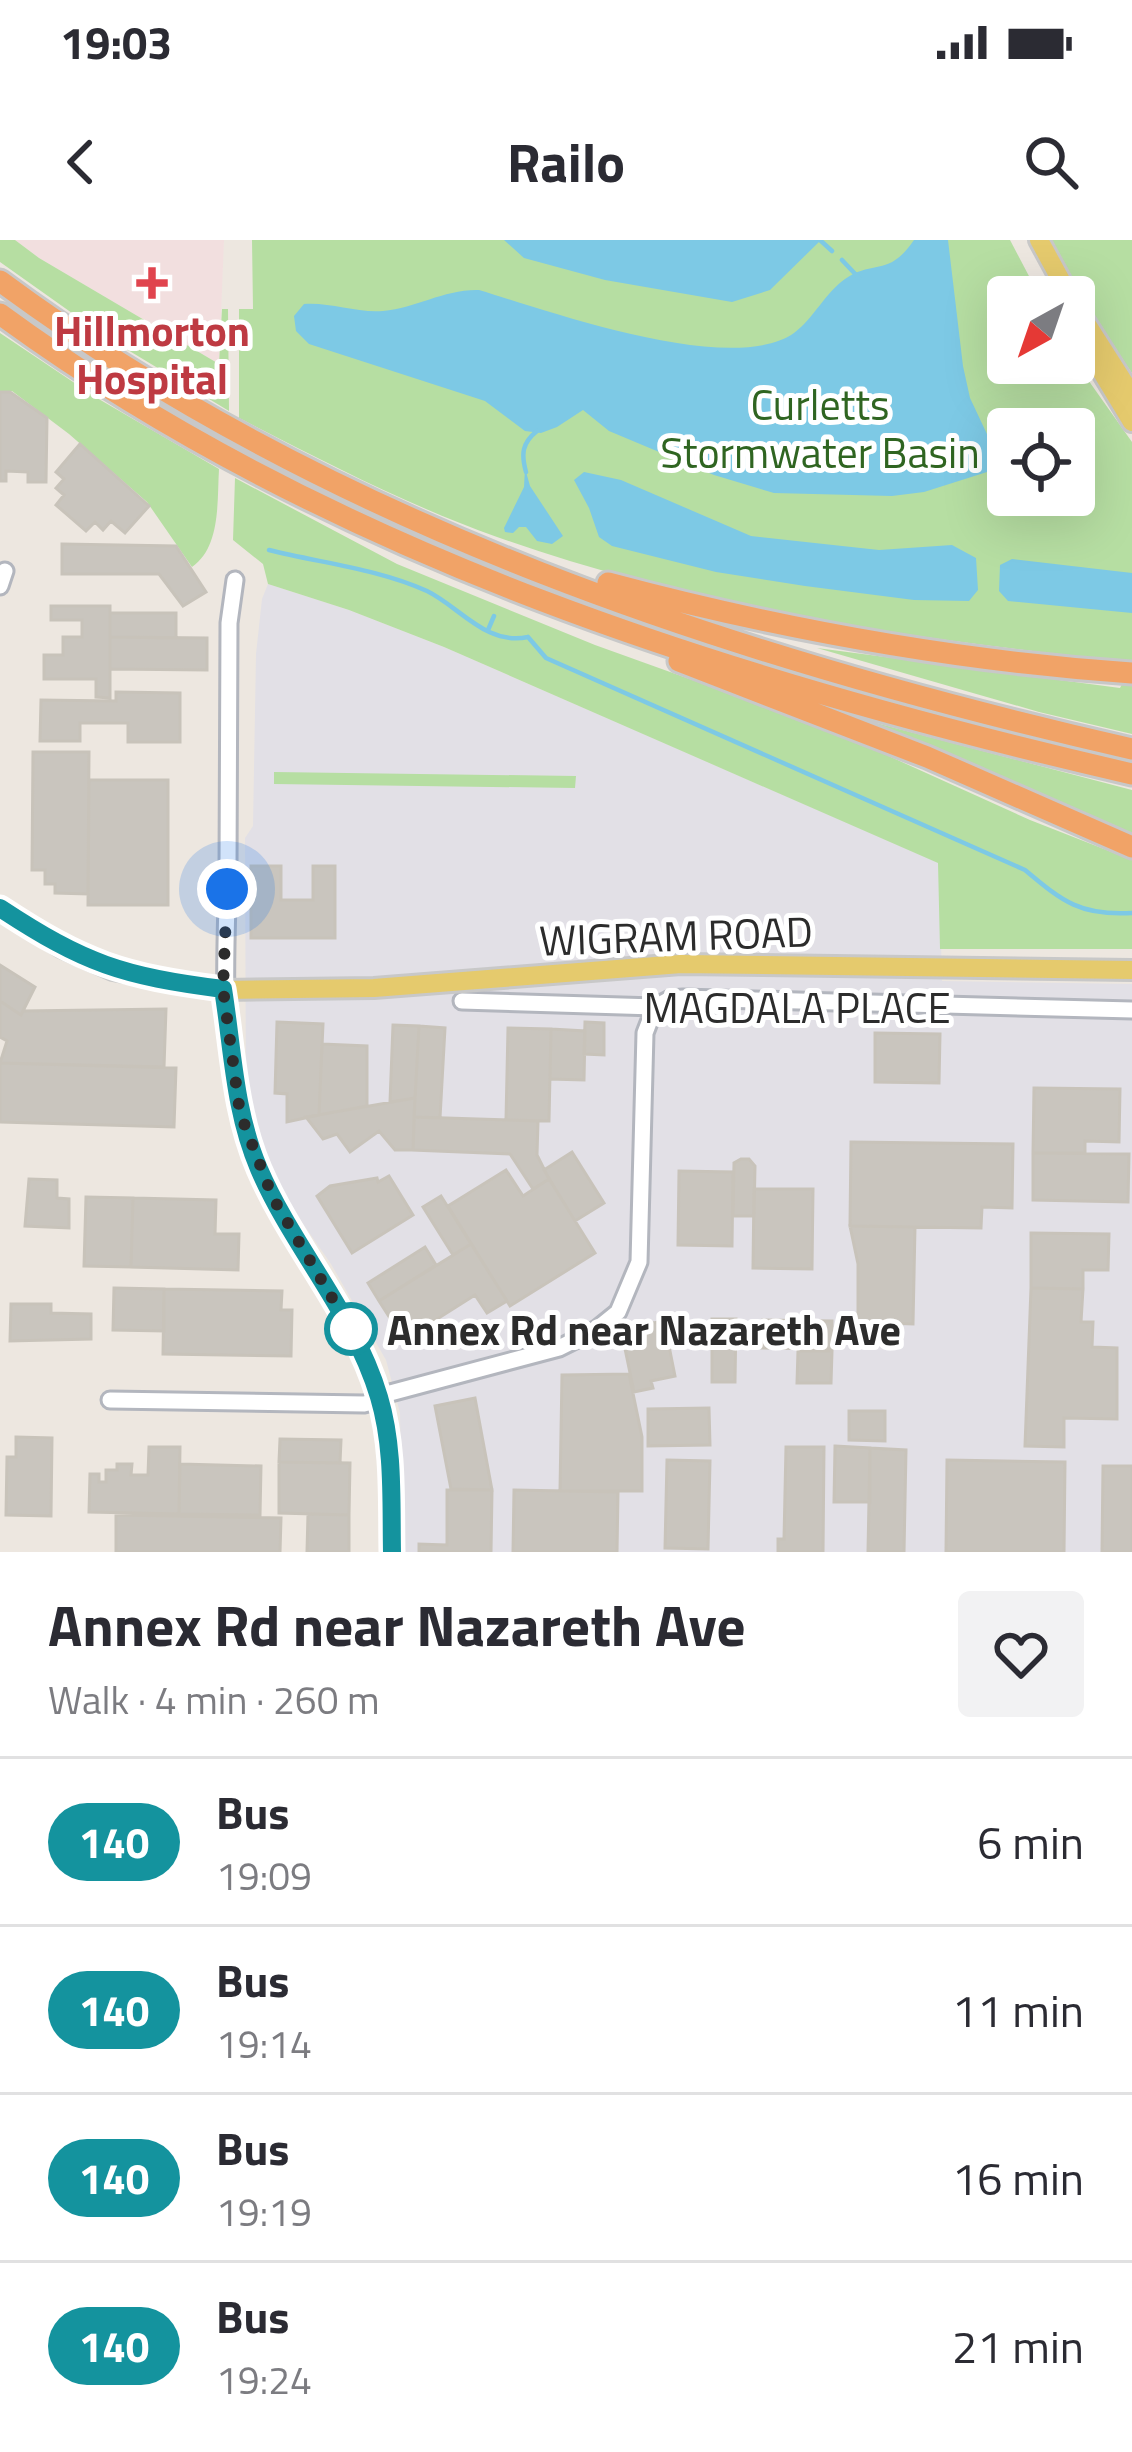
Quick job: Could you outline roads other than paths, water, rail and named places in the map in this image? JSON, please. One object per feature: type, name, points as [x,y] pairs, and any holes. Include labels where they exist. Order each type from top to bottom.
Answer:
[{"type":"highway","points":[[0,281],[101,351],[294,463],[424,526],[543,573],[817,665],[1132,748]]},
{"type":"highway","points":[[0,314],[136,405],[318,502],[487,578],[868,706],[1132,774]]},
{"type":"highway","points":[[543,573],[594,579],[815,633],[1132,674]]},
{"type":"highway","points":[[628,629],[671,658],[927,757],[1132,847]]},
{"type":"main road","points":[[1028,240],[1047,276]]},
{"type":"main road","points":[[1039,240],[1059,276]]},
{"type":"main road","points":[[1095,336],[1132,394]]},
{"type":"main road","points":[[1095,361],[1132,422]]},
{"type":"main road","name":"WIGRAM ROAD","points":[[0,908],[61,947],[113,970],[223,989],[374,988],[681,964],[1132,970]]},
{"type":"street","points":[[235,580],[230,623],[223,989],[236,1093],[258,1167],[354,1335],[380,1398],[391,1456],[392,1552]]},
{"type":"street","name":"MAGDALA PLACE","points":[[462,1001],[655,1007],[683,998],[1132,1010]]},
{"type":"street","points":[[110,1400],[364,1404],[559,1348],[597,1329],[618,1312],[639,1262],[645,1034],[655,1007]]},
{"type":"water","points":[[504,240],[821,240],[770,290],[732,302],[605,280],[524,258]]},
{"type":"water","points":[[914,240],[948,240],[963,366],[970,398],[987,434],[987,472],[924,492],[892,496],[774,493],[714,475],[609,431],[583,410],[541,433],[525,431],[485,401],[309,344],[296,331],[294,316],[304,304],[383,311],[479,290],[639,336],[728,348],[765,345],[794,333],[845,279],[888,264]]},
{"type":"water","points":[[525,468],[530,486],[563,536],[552,544],[537,541],[526,527],[505,532],[524,487]]},
{"type":"water","points":[[584,472],[621,480],[751,536],[879,550],[952,545],[976,558],[978,590],[969,601],[914,600],[716,572],[612,546],[599,537],[574,480]]},
{"type":"water","points":[[1012,559],[1132,573],[1132,613],[1008,601],[999,591],[1000,565]]},
{"type":"waterway","points":[[820,240],[832,251]]},
{"type":"waterway","points":[[842,260],[859,278]]},
{"type":"waterway","points":[[526,472],[524,449],[537,431]]},
{"type":"waterway","points":[[269,550],[409,583],[486,631],[528,637]]},
{"type":"waterway","points":[[488,630],[494,616]]},
{"type":"waterway","points":[[528,637],[546,658],[1025,870],[1074,905],[1132,913]]},
{"type":"place","name":"Hillmorton Hospital","points":[[152,283]]},
{"type":"place","name":"Annex Rd near Nazareth Ave","points":[[351,1329]]},
{"type":"park label","name":"Curletts Stormwater Basin","points":[[820,428]]}]
